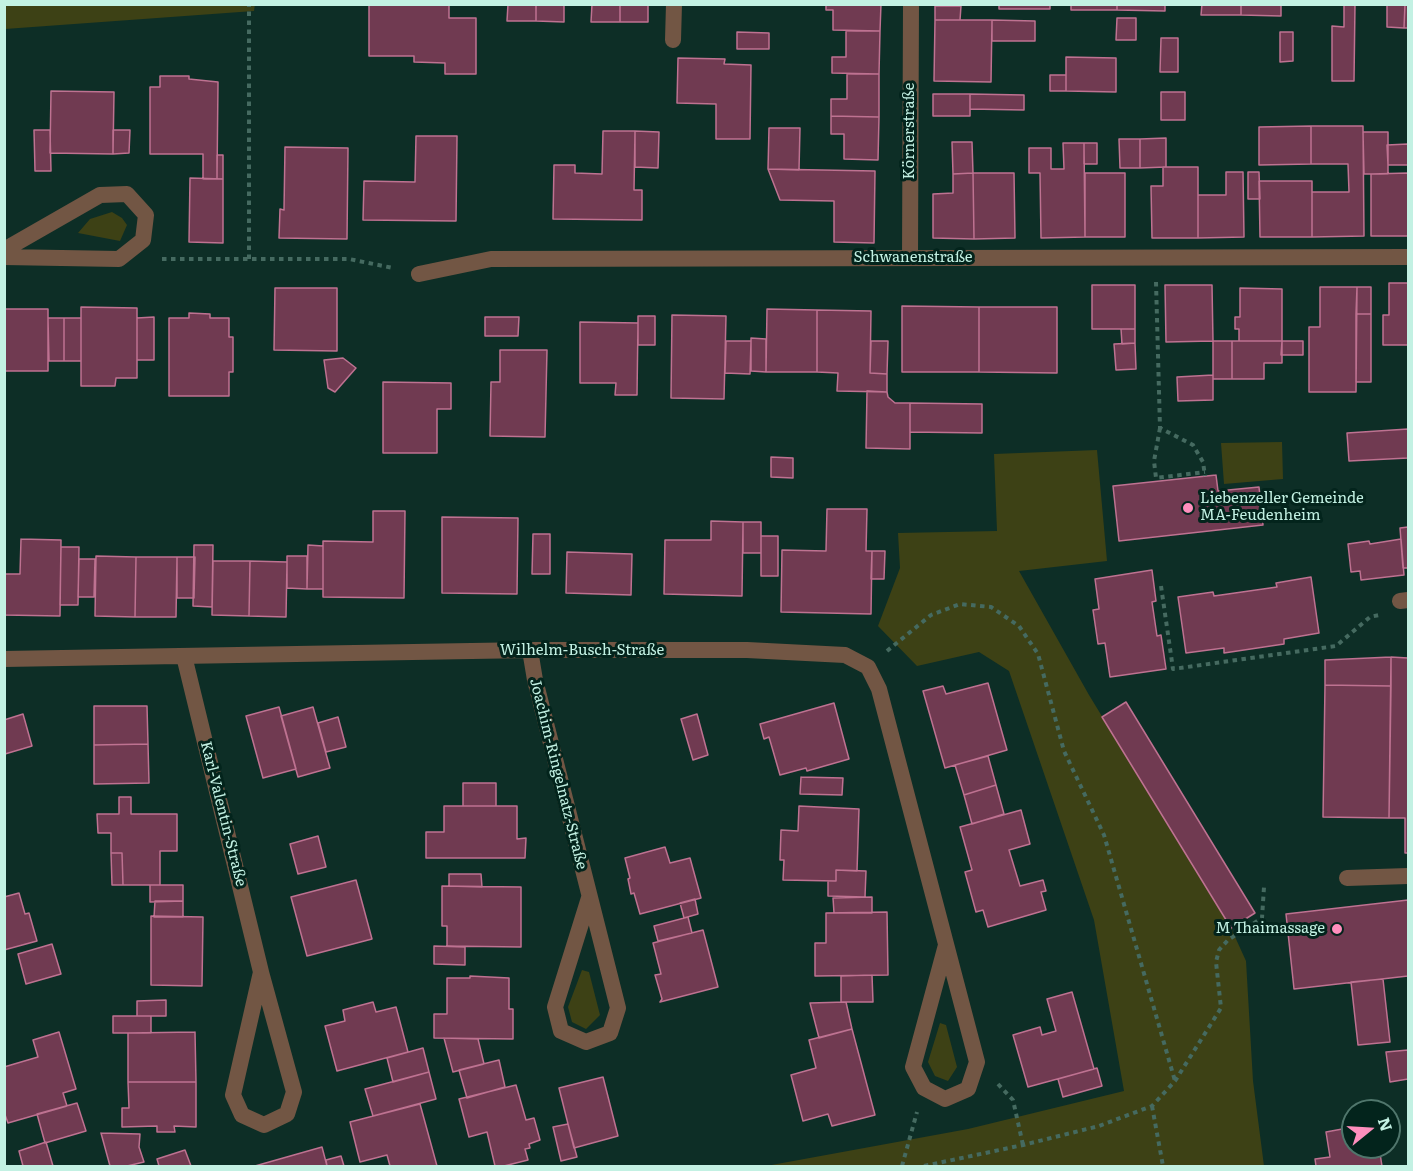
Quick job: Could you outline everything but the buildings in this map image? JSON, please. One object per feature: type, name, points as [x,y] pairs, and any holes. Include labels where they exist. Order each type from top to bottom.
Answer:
[{"type":"street","points":[[673,40],[674,4]]},
{"type":"street","name":"Körnerstraße","points":[[910,258],[911,4]]},
{"type":"street","points":[[4,250],[100,195],[127,194],[146,215],[143,240],[119,259],[4,257]]},
{"type":"street","name":"Schwanenstraße","points":[[419,274],[492,258],[1408,257]]},
{"type":"street","name":"Wilhelm-Busch-Straße","points":[[4,658],[530,650],[747,650],[845,655],[868,667]]},
{"type":"street","name":"Joachim-Ringelnatz-Straße","points":[[530,650],[535,680],[618,1008],[610,1033],[586,1042],[561,1031],[555,1007],[589,898]]},
{"type":"street","name":"Karl-Valentin-Straße","points":[[184,656],[261,972],[294,1092],[288,1114],[264,1125],[242,1115],[233,1095],[261,972]]},
{"type":"street","points":[[868,667],[879,690],[977,1062],[968,1089],[945,1099],[924,1089],[913,1067],[946,945]]},
{"type":"street","points":[[1347,878],[1408,876]]},
{"type":"path","points":[[249,4],[249,259]]},
{"type":"path","points":[[1155,257],[1160,428],[1154,461],[1156,478],[1205,474],[1203,462],[1193,445],[1160,428]]},
{"type":"path","points":[[119,259],[349,259],[419,274]]},
{"type":"path","points":[[1161,586],[1173,669],[1336,646],[1370,617],[1382,614],[1404,601]]},
{"type":"path","points":[[868,667],[931,615],[960,604],[991,607],[1019,626],[1038,654],[1064,751],[1104,835],[1175,1081]]},
{"type":"path","points":[[924,1167],[1099,1126],[1152,1107],[1175,1081],[1221,1008],[1216,962],[1219,950],[1228,940],[1262,918],[1264,887]]},
{"type":"path","points":[[977,1062],[1012,1100],[1023,1145]]},
{"type":"path","points":[[902,1167],[924,1089]]},
{"type":"path","points":[[1152,1107],[1163,1167]]},
{"type":"green space","points":[[5,4],[255,4],[254,11],[5,29]]},
{"type":"green space","points":[[112,212],[122,218],[127,225],[120,241],[78,233],[90,219]]},
{"type":"green space","points":[[1282,442],[1283,479],[1224,484],[1221,443]]},
{"type":"green space","points":[[1097,450],[1107,561],[1019,571],[1089,695],[1231,928],[1246,961],[1253,1081],[1264,1166],[766,1166],[968,1129],[1124,1091],[1094,920],[1009,671],[979,652],[917,666],[878,626],[900,568],[898,533],[997,531],[994,454]]},
{"type":"green space","points":[[582,970],[589,972],[600,1015],[586,1029],[572,1022],[568,1007]]},
{"type":"green space","points":[[940,1023],[946,1025],[957,1067],[948,1081],[935,1076],[928,1062]]},
{"type":"place","name":"Liebenzeller Gemeinde MA-Feudenheim","points":[[1188,508]]},
{"type":"place","name":"M Thaimassage","points":[[1337,929]]}]
